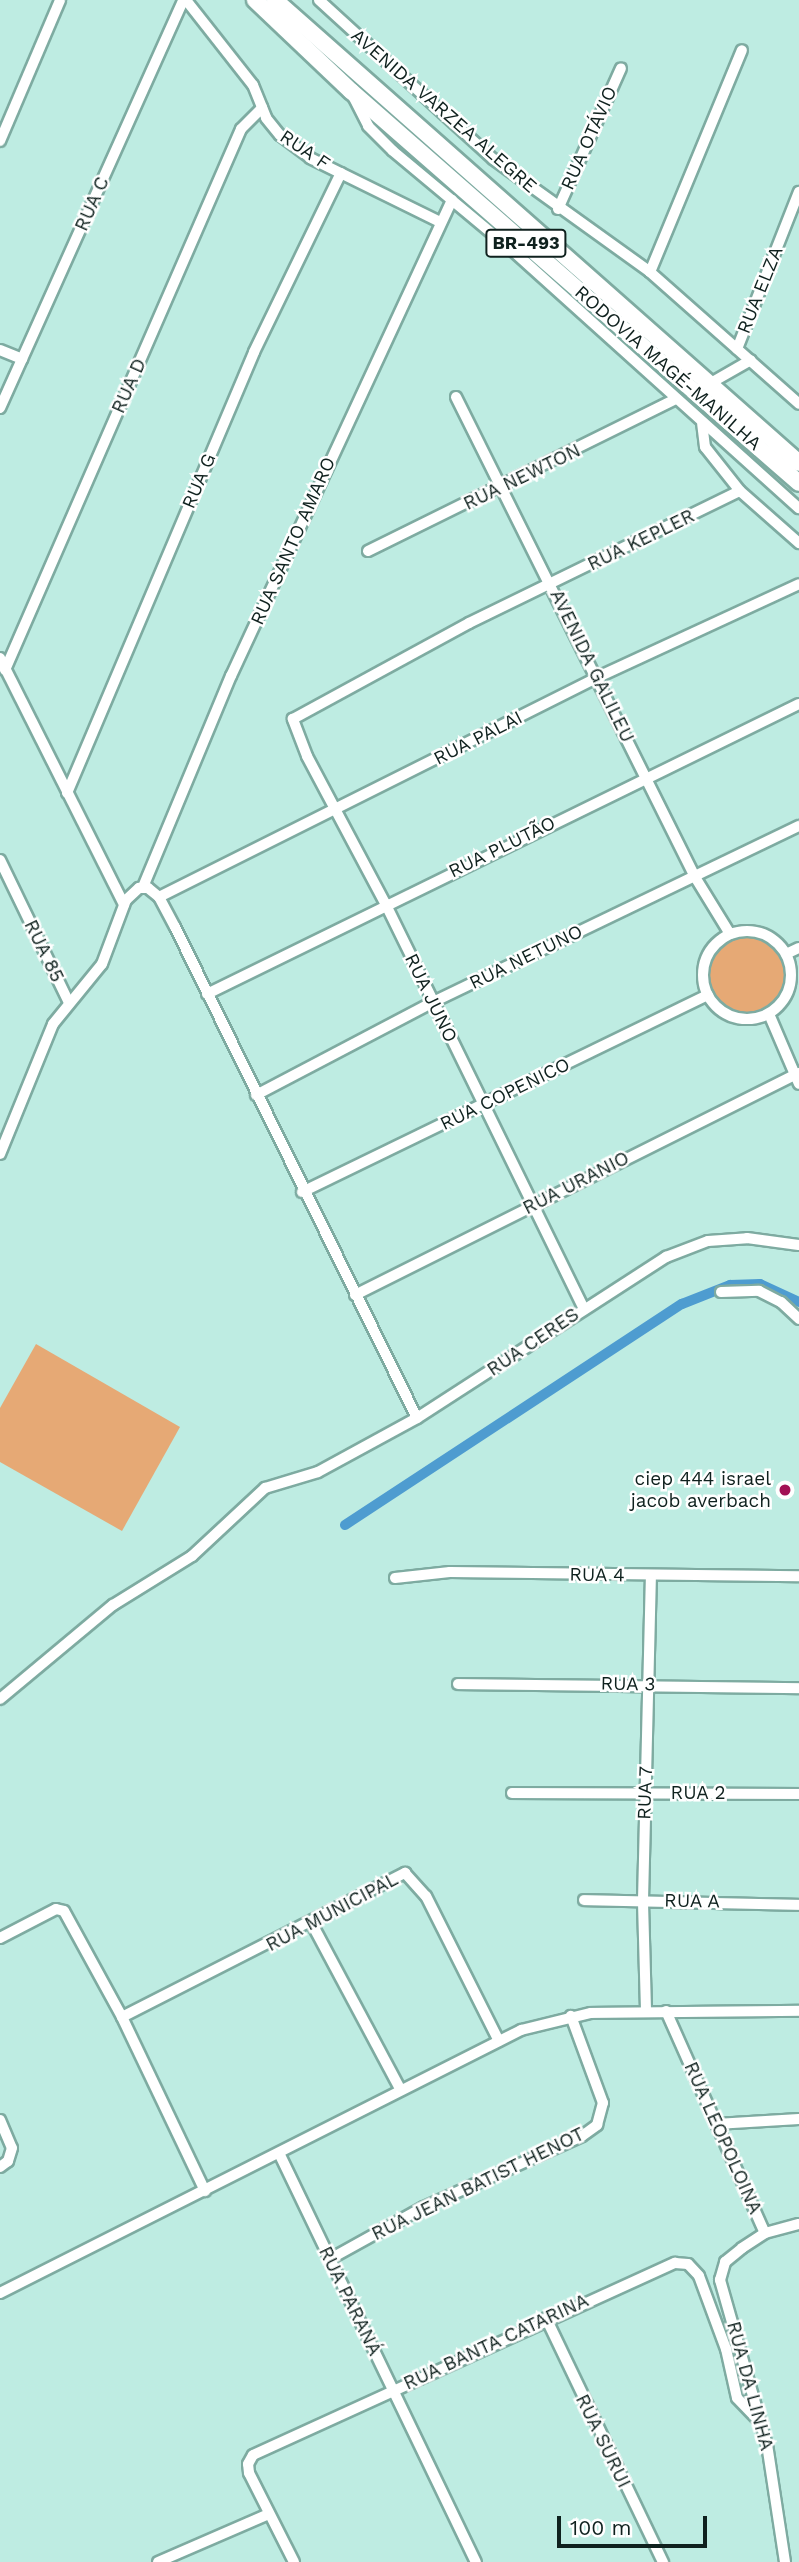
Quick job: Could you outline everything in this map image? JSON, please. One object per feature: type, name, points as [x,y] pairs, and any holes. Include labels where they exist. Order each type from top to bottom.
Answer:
[{"type":"highway","name":"RODOVIA MAGÉ-MANILHA","points":[[255,0],[351,91],[799,483]]},
{"type":"highway","name":"RODOVIA MAGÉ-MANILHA","points":[[275,0],[799,463]]},
{"type":"street","points":[[0,141],[60,0]]},
{"type":"street","name":"RUA F","points":[[185,0],[253,85],[271,125],[296,148],[440,222]]},
{"type":"street","name":"RUA C","points":[[0,408],[185,0]]},
{"type":"street","name":"AVENIDA VARZEA ALEGRE","points":[[319,0],[484,151],[558,209],[650,272],[799,404]]},
{"type":"street","points":[[650,272],[742,50]]},
{"type":"street","name":"RUA OTÁVIO","points":[[558,209],[621,68]]},
{"type":"street","points":[[351,91],[375,134],[799,508]]},
{"type":"street","name":"RUA D","points":[[5,670],[241,129],[262,108]]},
{"type":"street","name":"RUA G","points":[[66,793],[254,352],[341,173]]},
{"type":"street","name":"RUA ELZA","points":[[737,349],[799,192]]},
{"type":"street","name":"RUA SANTO AMARO","points":[[143,887],[231,676],[452,200]]},
{"type":"street","points":[[0,350],[22,359]]},
{"type":"street","points":[[709,384],[751,360]]},
{"type":"street","name":"AVENIDA GALILEU","points":[[456,397],[551,582],[695,877],[730,934]]},
{"type":"street","name":"RUA NEWTON","points":[[368,551],[503,487],[674,400]]},
{"type":"street","points":[[702,424],[705,447],[740,491],[799,543]]},
{"type":"street","name":"RUA KEPLER","points":[[321,701],[551,582],[740,491]]},
{"type":"street","name":"RUA PALAI","points":[[159,897],[337,812],[598,677],[799,584]]},
{"type":"street","points":[[0,658],[124,905]]},
{"type":"street","name":"RUA JUNO","points":[[321,701],[297,714],[293,725],[385,903],[531,1207],[584,1309]]},
{"type":"street","name":"RUA PLUTÃO","points":[[207,994],[385,903],[799,704]]},
{"type":"street","name":"RUA NETUNO","points":[[256,1095],[433,1002],[799,826]]},
{"type":"street","name":"RUA 85","points":[[0,860],[69,1003]]},
{"type":"street","points":[[0,1154],[49,1033],[69,1003],[102,964],[124,905],[143,887],[159,897],[302,1192],[417,1418]]},
{"type":"street","points":[[762,933],[786,954],[790,988],[769,1014],[737,1018],[708,995],[704,963],[714,946],[730,934],[762,933]]},
{"type":"street","points":[[786,954],[799,948]]},
{"type":"street","name":"RUA COPENICO","points":[[302,1192],[708,995]]},
{"type":"street","points":[[769,1014],[798,1077]]},
{"type":"street","name":"RUA URANIO","points":[[355,1295],[798,1077]]},
{"type":"street","name":"RUA CERES","points":[[0,1699],[113,1605],[192,1556],[259,1492],[276,1484],[318,1472],[417,1418],[666,1257],[708,1241],[747,1238],[799,1245]]},
{"type":"street","points":[[721,1292],[759,1291],[781,1302],[799,1319]]},
{"type":"street","name":"RUA 4","points":[[395,1578],[450,1572],[799,1576]]},
{"type":"street","name":"RUA 7","points":[[646,2010],[643,1900],[651,1576]]},
{"type":"street","name":"RUA 3","points":[[458,1684],[649,1684],[799,1688]]},
{"type":"street","name":"RUA 2","points":[[512,1793],[799,1794]]},
{"type":"street","name":"RUA MUNICIPAL","points":[[122,2017],[311,1922],[391,1877],[412,1876],[499,2041]]},
{"type":"street","name":"RUA A","points":[[584,1900],[799,1905]]},
{"type":"street","points":[[0,1937],[62,1909],[122,2017],[205,2191]]},
{"type":"street","points":[[311,1922],[400,2089]]},
{"type":"street","points":[[0,2293],[499,2041],[571,2016],[646,2010],[799,2011]]},
{"type":"street","name":"RUA LEOPOLOINA","points":[[666,2011],[765,2233],[799,2224]]},
{"type":"street","name":"RUA JEAN BATIST HENOT","points":[[330,2259],[424,2207],[582,2136],[597,2125],[603,2103],[571,2016]]},
{"type":"street","points":[[716,2124],[799,2119]]},
{"type":"street","points":[[0,2120],[12,2148],[0,2166]]},
{"type":"street","name":"RUA PARANÁ","points":[[279,2153],[476,2562]]},
{"type":"street","name":"RUA DA LINHA","points":[[765,2233],[725,2262],[720,2280],[762,2424],[785,2562]]},
{"type":"street","name":"RUA BANTA CATARINA","points":[[293,2562],[247,2467],[253,2455],[545,2318],[675,2263],[688,2264],[708,2296],[737,2398],[762,2424]]},
{"type":"street","name":"RUA SURUI","points":[[545,2318],[663,2562]]},
{"type":"street","points":[[158,2562],[269,2514]]},
{"type":"shaded area","points":[[747,937],[762,940],[774,948],[782,960],[785,975],[782,990],[774,1002],[762,1010],[747,1013],[732,1010],[720,1002],[712,990],[709,975],[712,960],[720,948],[732,940]]},
{"type":"shaded area","points":[[36,1344],[180,1427],[122,1531],[0,1462],[0,1408]]},
{"type":"waterway","points":[[345,1525],[682,1304],[730,1285],[760,1284],[799,1302]]},
{"type":"place","name":"ciep 444 israel jacob averbach","points":[[785,1490]]}]
